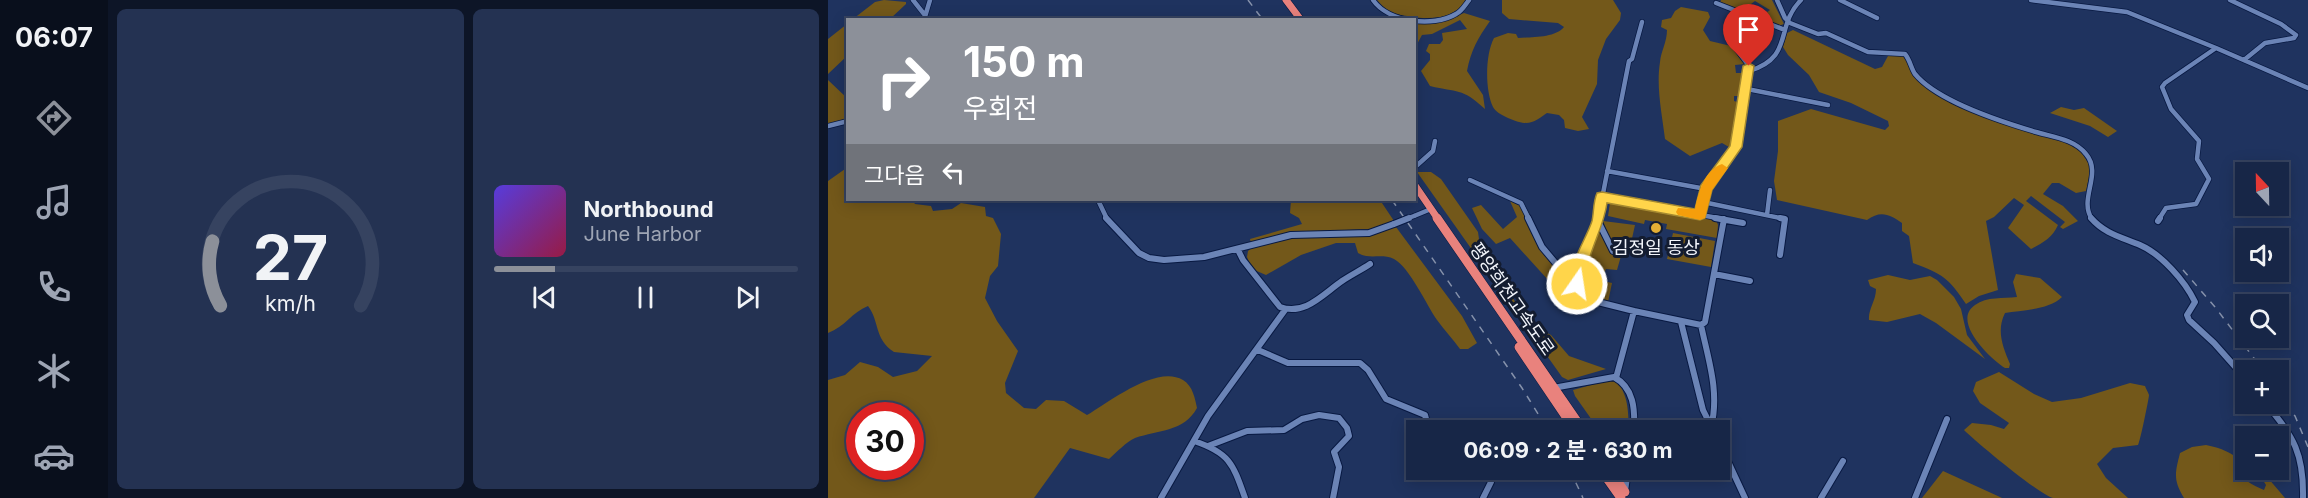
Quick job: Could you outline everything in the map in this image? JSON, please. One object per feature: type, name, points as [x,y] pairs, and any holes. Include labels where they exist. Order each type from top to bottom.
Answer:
[{"type":"highway","points":[[1288,0],[1300,18]]},
{"type":"highway","name":"평양희천고속도로","points":[[1416,187],[1568,420]]},
{"type":"highway","name":"평양희천고속도로","points":[[1416,192],[1576,420]]},
{"type":"highway","points":[[1610,480],[1623,495]]},
{"type":"highway","points":[[1615,480],[1623,495]]},
{"type":"street","points":[[913,0],[924,17]]},
{"type":"street","points":[[924,17],[930,0]]},
{"type":"street","points":[[1373,0],[1379,9],[1388,14],[1434,19],[1450,18],[1469,0]]},
{"type":"street","points":[[1777,0],[1785,18],[1790,23],[1818,34],[1826,33],[1868,52],[1905,54],[1915,73],[1924,82],[1953,100],[2030,130],[2066,139],[2078,146],[2093,163],[2092,187],[2086,202],[2090,218],[2104,231],[2148,249],[2183,285],[2195,302],[2187,315],[2189,320],[2214,343],[2235,367]]},
{"type":"street","points":[[1749,71],[1762,67],[1777,57],[1785,30],[1790,23],[1793,8],[1801,0]]},
{"type":"street","points":[[1840,0],[1877,18]]},
{"type":"street","points":[[2031,0],[2127,12],[2308,88]]},
{"type":"street","points":[[2081,0],[2082,7]]},
{"type":"street","points":[[2230,0],[2282,24],[2296,35],[2294,38],[2265,43],[2244,60]]},
{"type":"street","points":[[1716,3],[1785,30]]},
{"type":"street","points":[[1580,292],[1577,284],[1581,263],[1598,221],[1629,61],[1632,59],[1642,22]]},
{"type":"street","points":[[1700,215],[1706,189],[1736,147],[1747,89],[1749,71],[1747,62],[1731,42]]},
{"type":"street","points":[[2158,221],[2166,208],[2196,204],[2209,179],[2197,159],[2199,141],[2172,109],[2162,87],[2180,71],[2216,48]]},
{"type":"street","points":[[1747,89],[1828,105]]},
{"type":"street","points":[[828,126],[846,122]]},
{"type":"street","points":[[1416,166],[1433,150],[1435,141]]},
{"type":"street","points":[[1607,171],[1706,189]]},
{"type":"street","points":[[1470,180],[1521,203],[1542,247],[1586,299],[1595,303],[1701,325]]},
{"type":"street","points":[[1767,216],[1770,190]]},
{"type":"street","points":[[1602,197],[1743,223]]},
{"type":"street","points":[[1098,201],[1108,222],[1139,253],[1149,258],[1183,259],[1238,250],[1291,235],[1370,232],[1429,209]]},
{"type":"street","points":[[1703,202],[1785,219],[1780,255]]},
{"type":"street","points":[[1701,325],[1705,322],[1724,219]]},
{"type":"street","points":[[1598,221],[1613,251],[1620,253]]},
{"type":"street","points":[[1238,250],[1243,260],[1280,307],[1285,310],[1298,309],[1327,294],[1342,281],[1370,264]]},
{"type":"street","points":[[1714,274],[1750,281]]},
{"type":"street","points":[[1161,498],[1208,416],[1285,310]]},
{"type":"street","points":[[1616,378],[1634,311]]},
{"type":"street","points":[[1681,322],[1703,410],[1708,420]]},
{"type":"street","points":[[1701,325],[1714,393],[1714,420]]},
{"type":"street","points":[[1258,350],[1288,363],[1360,363],[1368,370],[1386,399],[1425,415],[1426,420]]},
{"type":"street","points":[[1553,388],[1616,378],[1625,384],[1630,394],[1634,404],[1634,420]]},
{"type":"street","points":[[1208,446],[1244,432],[1262,429],[1269,432],[1280,431],[1290,428],[1304,418],[1323,414],[1335,415],[1344,421],[1349,436],[1334,452],[1339,467],[1333,498]]},
{"type":"street","points":[[2275,414],[2289,429],[2298,448],[2304,474],[2303,498]]},
{"type":"street","points":[[1915,498],[1947,419]]},
{"type":"street","points":[[1194,441],[1215,447],[1231,459],[1245,498]]},
{"type":"street","points":[[1821,498],[1843,461]]},
{"type":"street","points":[[1730,466],[1745,498]]},
{"type":"street","points":[[1483,498],[1491,480]]},
{"type":"street","points":[[1623,495],[1626,480]]},
{"type":"shaded area","points":[[884,0],[906,2],[906,4],[891,18],[854,18],[875,2]]},
{"type":"shaded area","points":[[1377,0],[1466,0],[1451,14],[1419,18],[1388,12]]},
{"type":"shaded area","points":[[1502,0],[1613,0],[1621,13],[1620,20],[1606,39],[1598,60],[1597,84],[1582,117],[1589,129],[1578,131],[1565,128],[1564,120],[1559,115],[1547,113],[1532,122],[1522,123],[1503,116],[1495,110],[1490,100],[1487,72],[1494,38],[1508,33],[1516,34],[1518,38],[1543,36],[1560,31],[1564,27],[1558,23],[1509,19],[1502,13]]},
{"type":"shaded area","points":[[1721,0],[1772,0],[1784,24],[1778,26],[1759,18],[1770,10],[1755,1],[1750,8],[1756,12],[1750,15],[1720,3]]},
{"type":"shaded area","points":[[1681,7],[1708,12],[1710,17],[1703,30],[1710,41],[1731,46],[1745,64],[1735,65],[1736,73],[1746,73],[1741,96],[1734,96],[1734,101],[1741,103],[1736,137],[1729,147],[1722,143],[1690,156],[1665,139],[1659,91],[1660,62],[1667,30],[1661,27],[1662,20],[1671,18]]},
{"type":"shaded area","points":[[1464,13],[1490,21],[1476,44],[1467,71],[1483,95],[1485,109],[1464,94],[1430,86],[1421,71],[1430,60],[1430,54],[1426,51],[1429,44],[1440,44],[1443,40],[1442,33],[1467,29],[1460,20],[1432,34],[1422,35],[1416,46],[1416,20],[1450,19]]},
{"type":"shaded area","points":[[846,25],[846,57],[828,74],[828,39]]},
{"type":"shaded area","points":[[1793,30],[1875,69],[1882,67],[1888,56],[1901,54],[1920,81],[1950,100],[1988,116],[2063,140],[2079,149],[2091,167],[2086,191],[2076,193],[2059,183],[2052,183],[2043,194],[2063,206],[2078,221],[2063,229],[2060,227],[2065,222],[2031,196],[2026,201],[2058,225],[2047,239],[2031,249],[2008,228],[2024,205],[2014,198],[1994,217],[1986,221],[1998,290],[1979,296],[1966,304],[1944,277],[1913,263],[1909,236],[1902,231],[1902,223],[1893,217],[1881,214],[1867,220],[1777,200],[1774,181],[1778,151],[1778,121],[1811,109],[1885,130],[1889,126],[1888,121],[1851,103],[1819,92],[1809,75],[1783,47],[1787,33]]},
{"type":"shaded area","points":[[828,80],[846,97],[846,119],[828,125]]},
{"type":"shaded area","points":[[2061,107],[2074,110],[2084,108],[2117,131],[2108,137],[2090,126],[2050,113]]},
{"type":"shaded area","points":[[846,166],[846,201],[913,201],[915,204],[931,206],[933,211],[952,209],[961,203],[985,207],[986,216],[993,218],[1001,234],[998,266],[990,276],[985,298],[997,321],[1018,351],[1005,383],[1006,393],[1024,408],[1036,409],[1046,400],[1064,401],[1087,415],[1120,394],[1147,381],[1172,376],[1183,380],[1191,389],[1197,408],[1185,422],[1170,429],[1135,438],[1109,459],[1070,448],[1034,498],[828,498],[828,380],[845,375],[860,362],[878,367],[893,377],[917,371],[932,356],[894,352],[883,342],[868,306],[828,333],[828,181]]},
{"type":"shaded area","points":[[1417,172],[1431,172],[1441,179],[1478,232],[1481,253],[1531,324],[1551,335],[1569,356],[1606,369],[1568,380],[1562,377]]},
{"type":"shaded area","points":[[1291,201],[1381,201],[1394,221],[1374,229],[1292,232],[1251,243],[1250,239],[1302,224],[1299,218],[1290,213]]},
{"type":"shaded area","points":[[1510,201],[1522,207],[1538,244],[1575,293],[1572,294],[1549,281],[1510,238],[1496,244],[1482,229],[1472,208],[1481,205],[1503,229],[1517,217]]},
{"type":"shaded area","points":[[1610,203],[1716,220],[1717,238],[1666,229],[1667,224],[1645,220],[1644,224],[1608,216]]},
{"type":"shaded area","points":[[1603,221],[1635,225],[1629,252],[1614,249]]},
{"type":"shaded area","points":[[1396,227],[1462,316],[1477,343],[1468,349],[1460,349],[1437,320],[1406,270],[1394,259],[1362,255],[1358,253],[1355,243],[1336,243],[1301,255],[1266,275],[1252,269],[1247,257],[1248,251],[1253,247],[1291,238],[1374,233]]},
{"type":"shaded area","points":[[1600,229],[1612,254],[1621,256],[1617,270],[1606,269],[1602,278],[1603,281],[1612,283],[1608,302],[1590,298],[1581,286],[1582,270]]},
{"type":"shaded area","points":[[1673,233],[1715,241],[1711,267],[1667,259]]},
{"type":"shaded area","points":[[2016,274],[2040,278],[2062,297],[2043,307],[2005,313],[2001,333],[2010,364],[2009,368],[2005,368],[1991,357],[1975,339],[1967,320],[1969,312],[1980,302],[2017,297],[2013,282]]},
{"type":"shaded area","points":[[1888,275],[1910,280],[1930,276],[1937,280],[1954,297],[1961,309],[1967,335],[1985,359],[1920,314],[1887,322],[1869,320],[1876,289],[1870,286],[1868,280]]},
{"type":"shaded area","points":[[1999,372],[2034,394],[2052,402],[2081,398],[2130,383],[2145,386],[2149,395],[2138,445],[2113,448],[2097,464],[2106,478],[2128,498],[2053,498],[2023,479],[1964,430],[1972,423],[2004,429],[2009,423],[1980,403],[1973,391],[1976,382]]},
{"type":"shaded area","points":[[1615,380],[1623,391],[1628,420],[1592,420],[1573,390]]},
{"type":"shaded area","points":[[2206,445],[2226,451],[2235,457],[2235,480],[2247,480],[2264,490],[2266,485],[2263,480],[2270,480],[2285,498],[2184,498],[2178,486],[2177,466],[2180,453],[2192,447]]},
{"type":"shaded area","points":[[1943,471],[2000,497],[2002,498],[1922,498]]},
{"type":"railway","points":[[1248,0],[1262,18]]},
{"type":"railway","points":[[1393,201],[1542,420]]},
{"type":"railway","points":[[2183,270],[2255,360]]},
{"type":"railway","points":[[2289,408],[2308,447]]},
{"type":"railway","points":[[1575,480],[1583,498]]},
{"type":"slow traffic","points":[[1683,212],[1700,215],[1706,189],[1722,168]]},
{"type":"place","name":"김정일 동상","points":[[1656,228]]},
{"type":"route","points":[[1577,284],[1581,263],[1598,221],[1602,197],[1700,215],[1706,189],[1736,147],[1749,66]]}]
